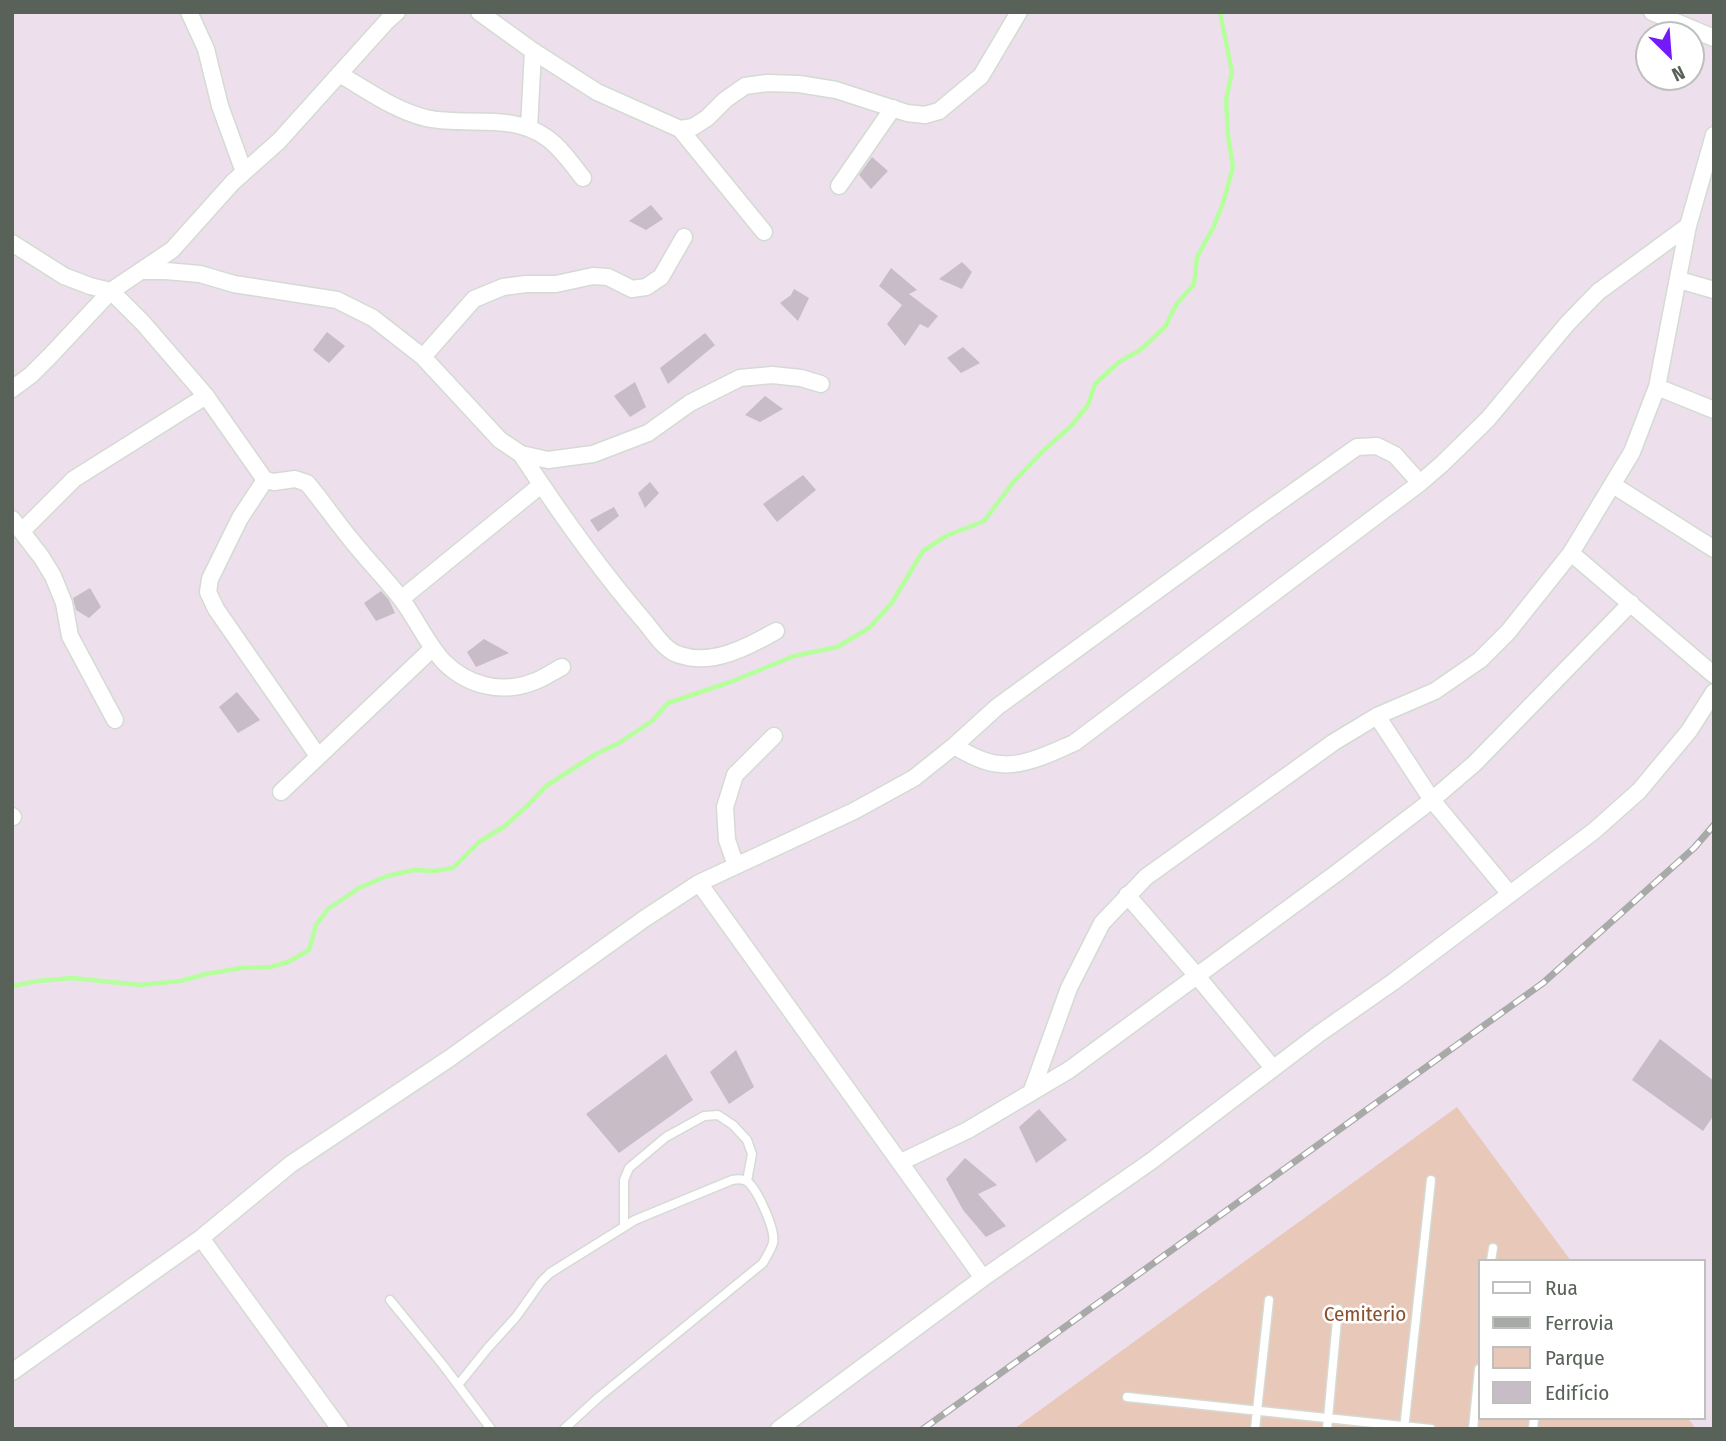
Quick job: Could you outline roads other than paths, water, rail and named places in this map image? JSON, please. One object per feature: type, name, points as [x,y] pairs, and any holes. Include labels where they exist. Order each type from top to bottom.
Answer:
[{"type":"street","points":[[189,12],[206,49],[220,106],[244,172]]},
{"type":"street","points":[[12,389],[31,375],[111,291],[173,250],[233,182],[279,141],[397,12]]},
{"type":"street","points":[[479,12],[597,92],[680,129],[764,232]]},
{"type":"street","points":[[680,129],[693,127],[707,118],[725,100],[745,86],[766,83],[799,84],[836,90],[907,113],[925,115],[939,111],[981,76],[1019,12]]},
{"type":"street","points":[[1652,12],[1714,38]]},
{"type":"street","points":[[529,128],[533,51]]},
{"type":"street","points":[[339,74],[397,107],[424,118],[505,123],[529,128],[546,137],[559,149],[583,178]]},
{"type":"street","points":[[839,187],[893,108]]},
{"type":"street","points":[[1031,1093],[1069,988],[1101,923],[1127,895],[1146,877],[1334,742],[1377,716],[1436,691],[1480,660],[1508,632],[1571,553],[1632,453],[1657,387],[1688,226],[1709,169],[1714,135]]},
{"type":"street","points":[[954,746],[975,757],[1001,765],[1031,760],[1074,743],[1420,483],[1488,419],[1567,324],[1598,292],[1688,226]]},
{"type":"street","points":[[423,357],[474,299],[503,287],[556,284],[593,276],[608,277],[632,289],[646,287],[661,276],[684,237]]},
{"type":"street","points":[[12,243],[64,276],[111,291],[143,323],[206,396],[265,480],[274,482],[295,479],[307,483],[401,599],[433,648],[460,675],[491,688],[514,688],[535,682],[562,667]]},
{"type":"street","points":[[141,271],[200,274],[234,284],[337,300],[373,318],[423,357],[500,440],[521,454],[548,460],[593,454],[648,433],[690,403],[740,378],[772,375],[801,378],[821,384]]},
{"type":"street","points":[[1679,280],[1714,290]]},
{"type":"street","points":[[1657,387],[1714,410]]},
{"type":"street","points":[[115,720],[70,636],[64,603],[54,576],[15,526],[74,479],[206,396]]},
{"type":"street","points":[[12,1372],[201,1238],[291,1164],[450,1058],[644,919],[699,883],[854,810],[914,778],[997,707],[1357,447],[1377,446],[1395,455],[1420,483]]},
{"type":"street","points":[[521,454],[626,600],[663,644],[677,654],[696,659],[719,655],[755,643],[776,631]]},
{"type":"street","points":[[265,480],[240,519],[210,579],[208,592],[216,609],[318,756]]},
{"type":"street","points":[[401,599],[541,485]]},
{"type":"street","points":[[1613,485],[1714,549]]},
{"type":"street","points":[[1571,553],[1714,675]]},
{"type":"street","points":[[901,1163],[968,1130],[1069,1069],[1432,800],[1475,763],[1631,603]]},
{"type":"street","points":[[281,792],[433,648]]},
{"type":"street","points":[[779,1429],[983,1278],[1150,1162],[1594,831],[1639,791],[1689,731],[1714,691]]},
{"type":"street","points":[[1377,716],[1432,800],[1509,894]]},
{"type":"street","points":[[736,866],[727,840],[725,807],[735,775],[774,736]]},
{"type":"street","points":[[699,883],[983,1278]]},
{"type":"street","points":[[1127,895],[1273,1068]]},
{"type":"street","points":[[201,1238],[340,1429]]},
{"type":"lane","points":[[624,1227],[624,1180],[629,1168],[666,1137],[704,1116],[718,1115],[733,1125],[747,1140],[752,1154],[747,1181]]},
{"type":"lane","points":[[458,1385],[550,1273],[635,1220],[732,1180],[747,1181],[772,1227],[773,1242],[763,1263],[599,1397],[564,1429]]},
{"type":"lane","points":[[1404,1427],[1431,1180]]},
{"type":"lane","points":[[1491,1259],[1493,1248]]},
{"type":"lane","points":[[390,1300],[491,1429]]},
{"type":"lane","points":[[1255,1429],[1269,1300]]},
{"type":"lane","points":[[1327,1429],[1338,1310]]},
{"type":"lane","points":[[1472,1429],[1478,1378]]},
{"type":"lane","points":[[1127,1397],[1431,1429]]},
{"type":"waterway","points":[[12,986],[72,978],[140,985],[180,981],[206,974],[241,968],[270,967],[288,962],[309,950],[316,925],[328,909],[359,888],[387,876],[415,870],[453,868],[479,842],[505,826],[546,786],[652,721],[668,703],[733,681],[794,656],[837,647],[869,628],[891,604],[923,551],[946,536],[984,521],[1014,481],[1071,426],[1088,405],[1095,384],[1165,327],[1176,305],[1194,284],[1197,257],[1213,228],[1233,167],[1226,100],[1232,72],[1220,12]]},
{"type":"railway","points":[[923,1429],[1543,983],[1694,848],[1714,825]]},
{"type":"park label","name":"Cemiterio","points":[[1365,1315]]}]
